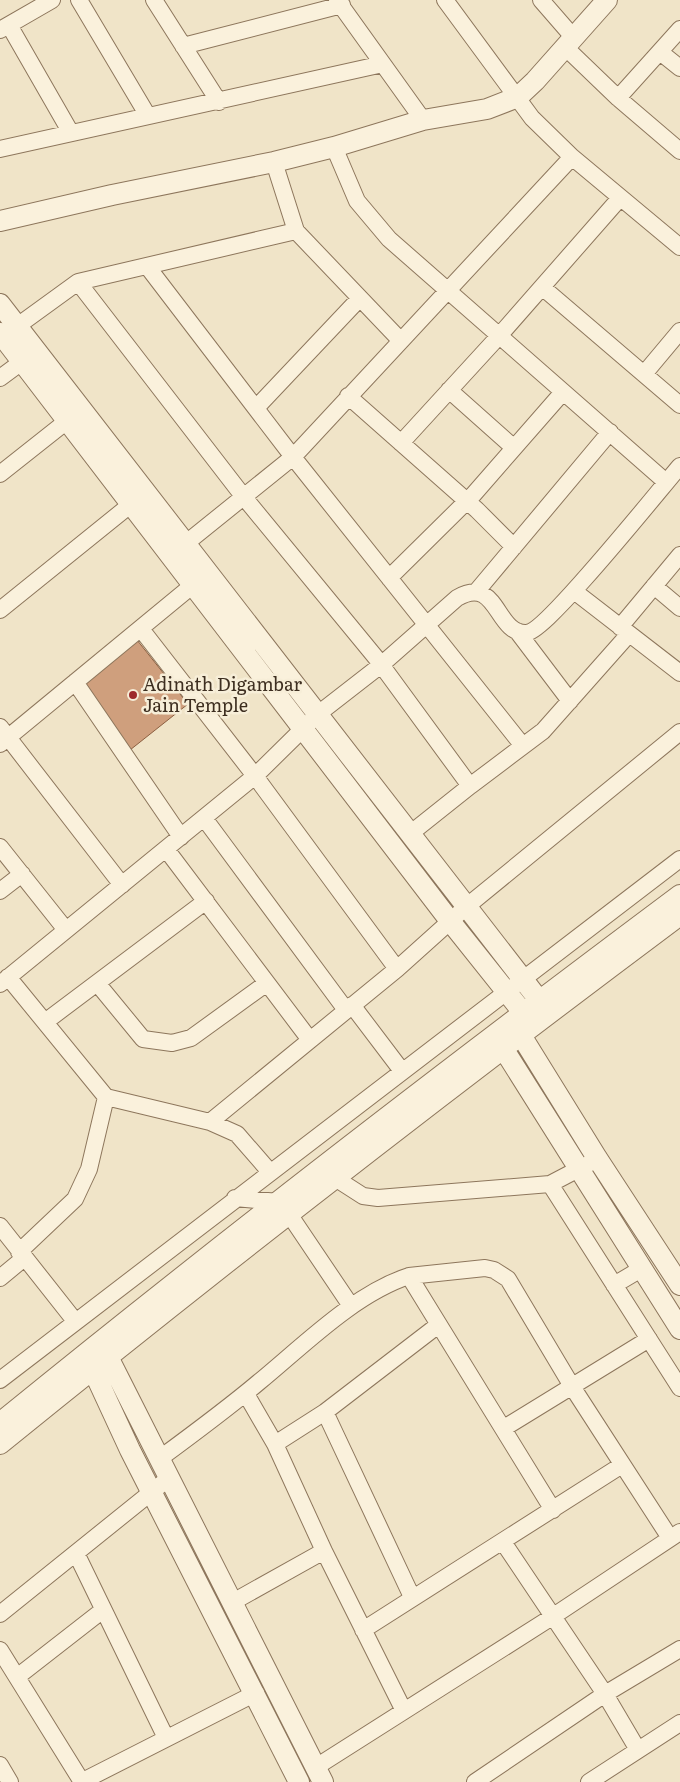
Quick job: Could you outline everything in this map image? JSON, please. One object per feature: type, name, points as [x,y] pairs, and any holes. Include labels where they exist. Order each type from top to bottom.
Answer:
[{"type":"street","points":[[52,0],[4,27],[71,133]]},
{"type":"street","points":[[79,0],[148,116]]},
{"type":"street","points":[[154,0],[218,102]]},
{"type":"street","points":[[445,0],[518,96],[532,118],[572,157],[680,247]]},
{"type":"street","points":[[541,0],[570,43],[618,98],[680,151]]},
{"type":"street","points":[[0,221],[112,195],[274,162],[334,147],[423,120],[488,109],[518,96],[570,43],[607,0]]},
{"type":"street","points":[[183,46],[340,3],[423,120]]},
{"type":"street","points":[[618,98],[680,29]]},
{"type":"street","points":[[660,52],[680,68]]},
{"type":"street","points":[[1,148],[218,102],[383,64]]},
{"type":"street","points":[[334,147],[357,201],[372,221],[448,292],[666,482]]},
{"type":"street","points":[[185,544],[293,457],[572,157]]},
{"type":"street","points":[[274,162],[296,231],[401,341]]},
{"type":"street","points":[[401,443],[499,336],[620,198]]},
{"type":"street","points":[[8,330],[78,282],[296,231]]},
{"type":"street","points":[[147,266],[293,457],[524,746]]},
{"type":"street","points":[[78,282],[243,496],[381,665],[470,786]]},
{"type":"street","points":[[542,286],[680,405]]},
{"type":"street","points":[[256,408],[360,298]]},
{"type":"street","points":[[0,304],[8,330],[23,361],[74,415]]},
{"type":"street","points":[[8,330],[138,498],[193,586],[450,922],[515,984],[545,1006]]},
{"type":"street","points":[[644,374],[680,331]]},
{"type":"street","points":[[0,378],[23,361]]},
{"type":"street","points":[[449,390],[513,447]]},
{"type":"street","points":[[389,578],[467,502],[513,447],[563,392]]},
{"type":"street","points":[[348,396],[514,546]]},
{"type":"street","points":[[0,474],[74,415]]},
{"type":"street","points":[[476,592],[610,432]]},
{"type":"street","points":[[517,631],[527,633],[536,630],[574,590],[680,466]]},
{"type":"street","points":[[138,498],[185,544],[411,833],[466,907],[515,984],[523,1024],[597,1158],[680,1285]]},
{"type":"street","points":[[0,610],[138,498]]},
{"type":"street","points":[[411,833],[554,721],[624,631],[654,586],[680,555]]},
{"type":"street","points":[[122,884],[3,736],[75,682],[193,586]]},
{"type":"street","points":[[654,586],[680,608]]},
{"type":"street","points":[[574,590],[680,673]]},
{"type":"street","points":[[265,1176],[237,1134],[210,1122],[106,1097],[45,1022],[4,980],[255,776],[304,730],[318,714],[381,665],[457,598],[465,594],[476,592],[485,594],[517,631],[570,701]]},
{"type":"street","points":[[140,629],[255,776],[397,969]]},
{"type":"street","points":[[75,682],[181,837]]},
{"type":"street","points":[[210,1122],[397,969],[466,907],[680,732]]},
{"type":"street","points":[[204,818],[349,1008],[402,1072]]},
{"type":"street","points":[[0,847],[66,930]]},
{"type":"street","points":[[166,848],[310,1040]]},
{"type":"street","points":[[0,1380],[241,1193],[680,859]]},
{"type":"street","points":[[0,891],[22,874]]},
{"type":"street","points":[[0,1423],[97,1355],[523,1024],[680,895]]},
{"type":"street","points":[[45,1022],[206,901]]},
{"type":"street","points":[[545,1006],[680,916]]},
{"type":"street","points":[[97,983],[143,1039],[172,1043],[192,1038],[267,983]]},
{"type":"street","points":[[499,1042],[680,1329]]},
{"type":"street","points":[[284,1208],[335,1178],[499,1042]]},
{"type":"street","points":[[0,1278],[75,1199],[91,1164],[106,1097]]},
{"type":"street","points":[[335,1178],[363,1196],[378,1198],[550,1184],[579,1170],[597,1158]]},
{"type":"street","points":[[550,1184],[680,1388]]},
{"type":"street","points":[[241,1193],[284,1208],[351,1306]]},
{"type":"street","points":[[0,1226],[75,1321]]},
{"type":"street","points":[[97,1355],[159,1459],[320,1774],[404,1711],[552,1617],[675,1535],[622,1465],[573,1388],[508,1279],[494,1270],[485,1268],[409,1276],[398,1280],[351,1306],[246,1394],[159,1459]]},
{"type":"street","points":[[614,1285],[641,1269]]},
{"type":"street","points":[[409,1276],[437,1326],[504,1428],[553,1510]]},
{"type":"street","points":[[275,1444],[324,1412],[437,1326]]},
{"type":"street","points":[[504,1428],[573,1388],[649,1340]]},
{"type":"street","points":[[0,1444],[97,1355]]},
{"type":"street","points":[[97,1355],[152,1490],[256,1693],[299,1782]]},
{"type":"street","points":[[246,1394],[275,1444],[324,1551],[404,1711]]},
{"type":"street","points":[[324,1412],[412,1597]]},
{"type":"street","points":[[363,1630],[412,1597],[503,1542],[622,1465]]},
{"type":"street","points":[[0,1614],[169,1478]]},
{"type":"street","points":[[503,1542],[605,1694],[638,1750]]},
{"type":"street","points":[[231,1603],[324,1551]]},
{"type":"street","points":[[76,1553],[166,1738]]},
{"type":"street","points":[[17,1677],[103,1610]]},
{"type":"street","points":[[474,1782],[605,1694],[680,1649]]},
{"type":"street","points":[[0,1650],[81,1782],[256,1693]]},
{"type":"street","points":[[589,1782],[680,1723]]},
{"type":"street","points":[[0,1765],[10,1782]]},
{"type":"building","name":"Adinath Digambar Jain Temple","points":[[137,640],[188,704],[130,750],[78,686]]},
{"type":"place","name":"Adinath Digambar Jain Temple","points":[[133,695]]}]
